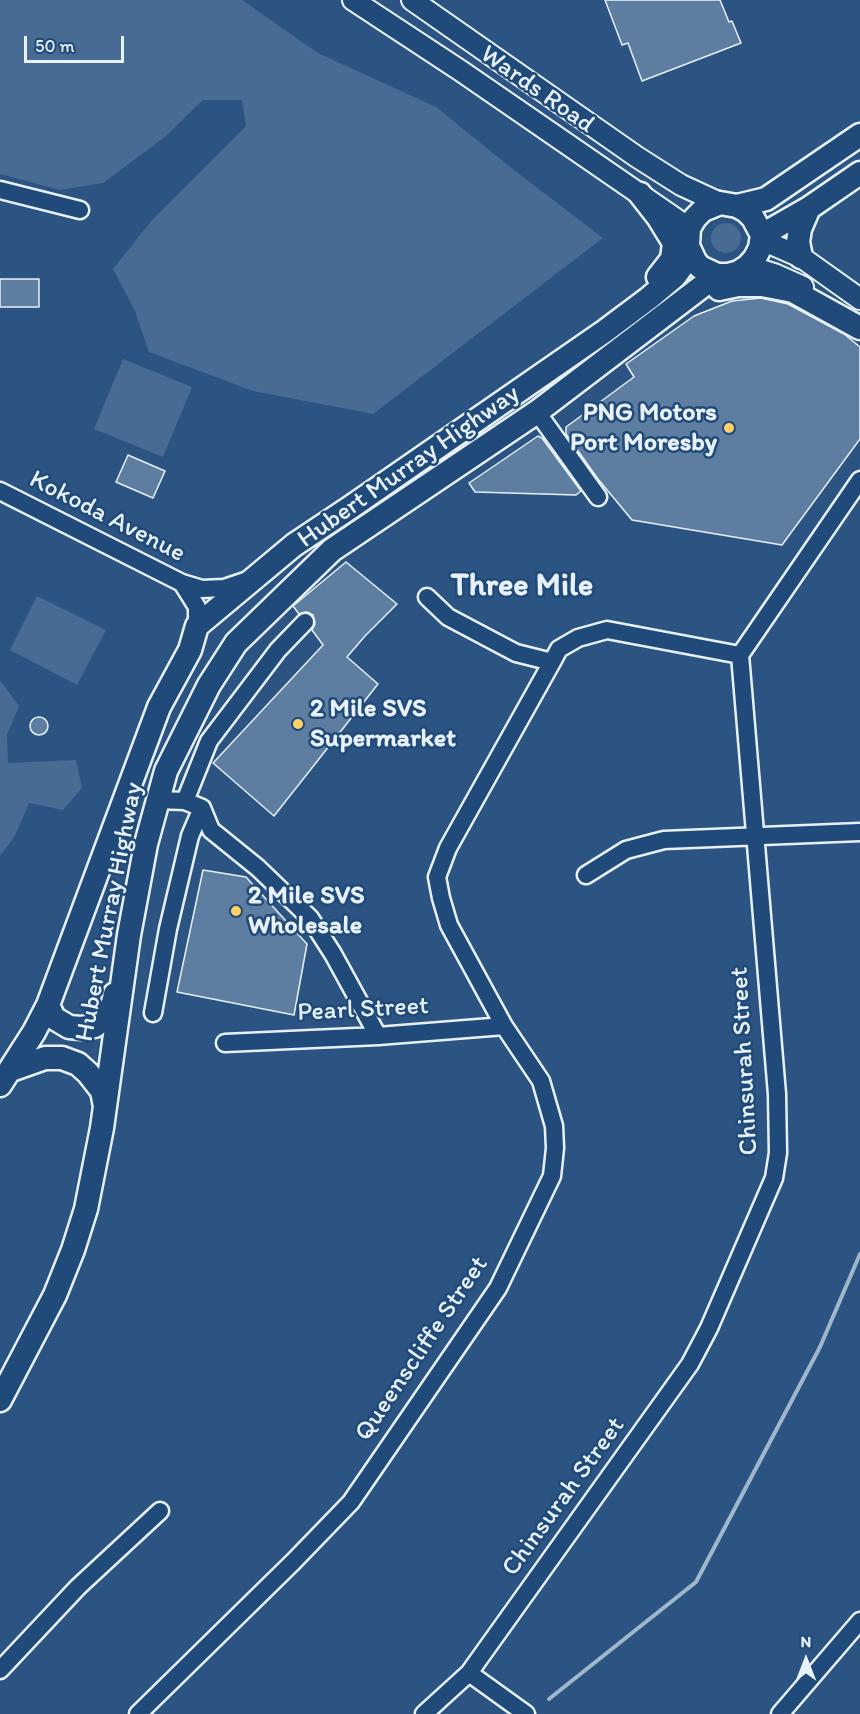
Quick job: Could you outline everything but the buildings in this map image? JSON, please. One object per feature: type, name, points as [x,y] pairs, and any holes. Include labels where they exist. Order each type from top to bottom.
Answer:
[{"type":"highway","points":[[860,135],[766,199],[703,210],[689,228],[688,246],[691,254],[700,267],[717,275],[739,272],[748,267],[755,258],[762,238],[860,173]]},
{"type":"highway","points":[[605,331],[612,320],[642,296],[672,259],[674,243],[640,194]]},
{"type":"highway","points":[[729,204],[746,211],[753,218],[762,238]]},
{"type":"highway","points":[[801,257],[798,242],[800,229],[809,208]]},
{"type":"highway","name":"Hubert Murray Highway","points":[[5,1078],[48,1005],[159,707],[190,650],[197,626],[294,545],[650,298],[675,276],[691,254]]},
{"type":"highway","name":"Hubert Murray Highway","points":[[0,1400],[55,1294],[74,1250],[87,1209],[105,1108],[129,935],[146,844],[166,771],[209,685],[236,643],[332,550],[537,412],[717,275]]},
{"type":"highway","points":[[672,310],[714,291],[738,285],[762,285],[793,291],[860,327]]},
{"type":"highway","points":[[48,1005],[54,1018],[69,1027],[95,1026],[107,1016],[113,1003],[120,954],[129,935]]},
{"type":"highway","points":[[5,1078],[45,1058],[62,1058],[78,1065],[88,1073],[102,1091],[105,1108]]},
{"type":"main road","name":"Wards Road","points":[[353,0],[461,71],[689,228]]},
{"type":"main road","name":"Wards Road","points":[[412,0],[637,157],[681,185],[729,204]]},
{"type":"main road","points":[[762,238],[801,257],[860,299]]},
{"type":"main road","points":[[748,267],[774,274],[805,288],[860,327]]},
{"type":"street","points":[[0,190],[80,210]]},
{"type":"street","points":[[537,412],[598,497]]},
{"type":"street","points":[[740,655],[860,480]]},
{"type":"street","name":"Kokoda Avenue","points":[[0,491],[182,583],[197,607],[197,626]]},
{"type":"street","points":[[182,583],[202,589],[224,588],[259,574]]},
{"type":"street","points":[[427,597],[448,617],[516,653],[552,662]]},
{"type":"street","points":[[185,801],[208,741],[278,650],[305,622]]},
{"type":"street","name":"Queenscliffe Street","points":[[138,1714],[351,1502],[498,1288],[552,1176],[555,1148],[554,1126],[541,1081],[504,1026],[449,925],[437,877],[448,848],[552,662],[560,649],[578,638],[607,630],[740,655]]},
{"type":"street","name":"Chinsurah Street","points":[[424,1714],[469,1673],[690,1364],[709,1328],[774,1178],[778,1153],[777,1094],[740,655]]},
{"type":"street","points":[[157,800],[185,801],[202,808],[211,830],[258,868],[310,918],[333,954],[378,1036]]},
{"type":"street","points":[[153,1014],[171,917],[190,836],[202,808]]},
{"type":"street","points":[[586,875],[626,850],[664,840],[860,832]]},
{"type":"street","name":"Pearl Street","points":[[225,1043],[378,1036],[504,1026]]},
{"type":"street","points":[[0,1670],[78,1587],[160,1512]]},
{"type":"street","points":[[780,1714],[860,1621]]},
{"type":"street","points":[[469,1673],[526,1714]]},
{"type":"shaded area","points":[[0,0],[242,0],[318,53],[436,107],[603,238],[373,414],[253,391],[149,352],[135,311],[113,269],[152,220],[246,126],[242,100],[203,100],[165,137],[103,183],[60,190],[0,174]]},
{"type":"shaded area","points":[[726,223],[737,227],[741,238],[737,249],[726,253],[715,249],[711,238],[715,227]]},
{"type":"shaded area","points":[[123,359],[192,387],[163,457],[94,429]]},
{"type":"shaded area","points":[[37,596],[106,630],[77,685],[10,650]]},
{"type":"shaded area","points":[[0,680],[19,706],[7,735],[8,763],[76,760],[82,788],[63,810],[29,803],[15,836],[0,856]]},
{"type":"waterway","points":[[549,1699],[696,1582],[820,1347],[860,1254]]},
{"type":"place","name":"PNG Motors Port Moresby","points":[[729,428]]},
{"type":"place","name":"2 Mile SVS Supermarket","points":[[298,724]]},
{"type":"place","name":"2 Mile SVS Wholesale","points":[[236,911]]},
{"type":"district","name":"Three Mile","points":[[522,587]]}]
